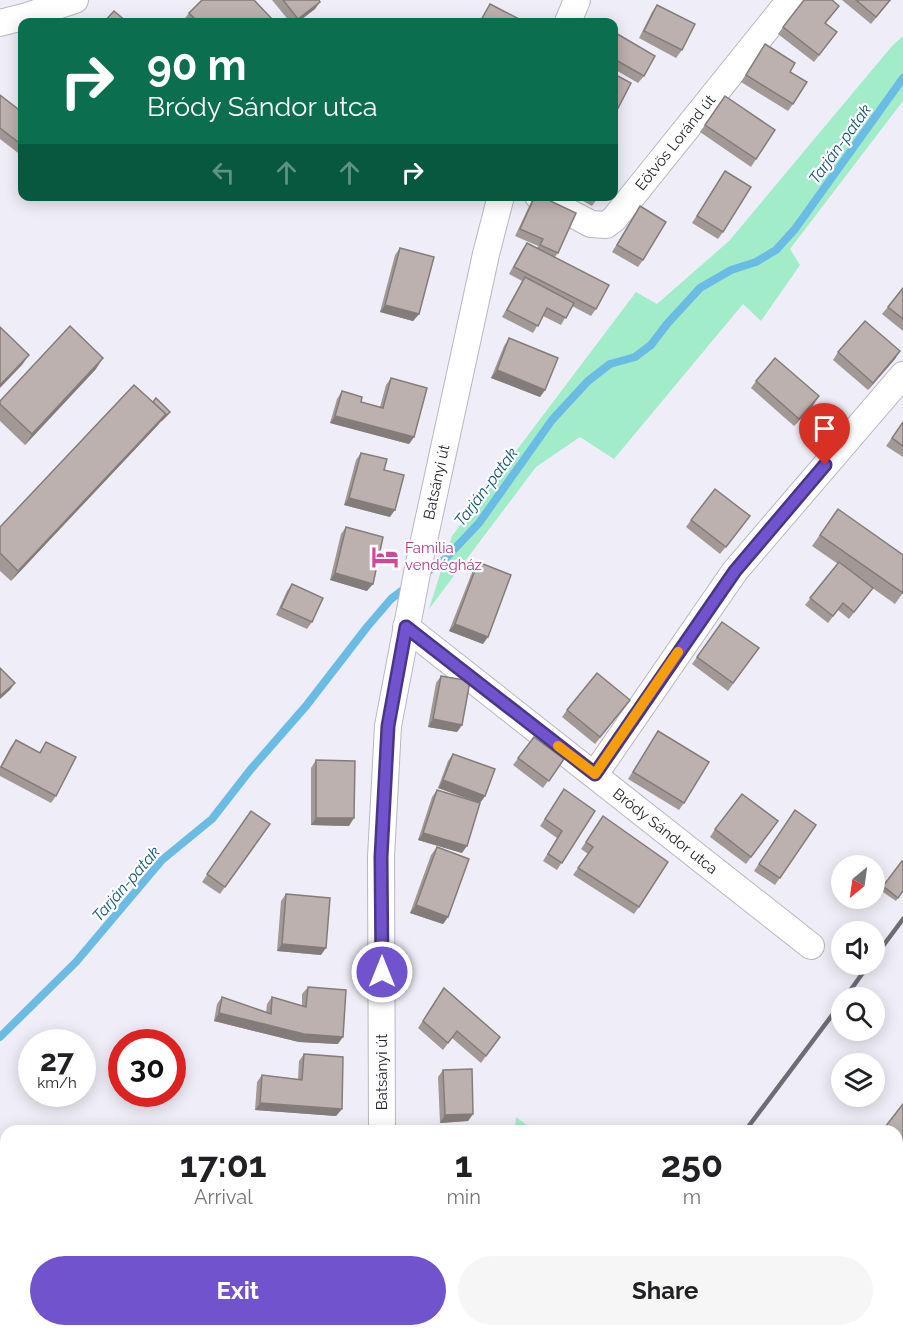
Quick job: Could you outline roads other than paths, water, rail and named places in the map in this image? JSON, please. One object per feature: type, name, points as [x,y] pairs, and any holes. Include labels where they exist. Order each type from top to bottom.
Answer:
[{"type":"street","points":[[19,18],[75,0]]},
{"type":"street","points":[[570,18],[577,0]]},
{"type":"street","name":"Eötvös Loránd út","points":[[547,201],[591,224],[606,225],[614,219],[790,0]]},
{"type":"street","points":[[0,23],[18,18]]},
{"type":"street","name":"Batsányi út","points":[[382,1125],[381,857],[388,726],[411,598],[486,254],[500,201]]},
{"type":"street","points":[[595,774],[735,571],[903,375]]},
{"type":"street","name":"Bródy Sándor utca","points":[[406,627],[811,946]]},
{"type":"waterway","name":"Tarján-patak","points":[[423,575],[445,559],[479,523],[552,420],[588,381],[610,364],[635,357],[651,345],[700,288],[731,270],[756,262],[776,250],[795,229],[903,78]]},
{"type":"waterway","name":"Tarján-patak","points":[[0,1037],[76,962],[162,860],[212,819],[251,769],[306,706],[367,627],[391,599],[408,586]]},
{"type":"railway","points":[[885,943],[903,919]]},
{"type":"railway","points":[[853,987],[861,975]]},
{"type":"railway","points":[[750,1125],[831,1017]]},
{"type":"place","name":"Familia vendégház","points":[[385,557]]}]
